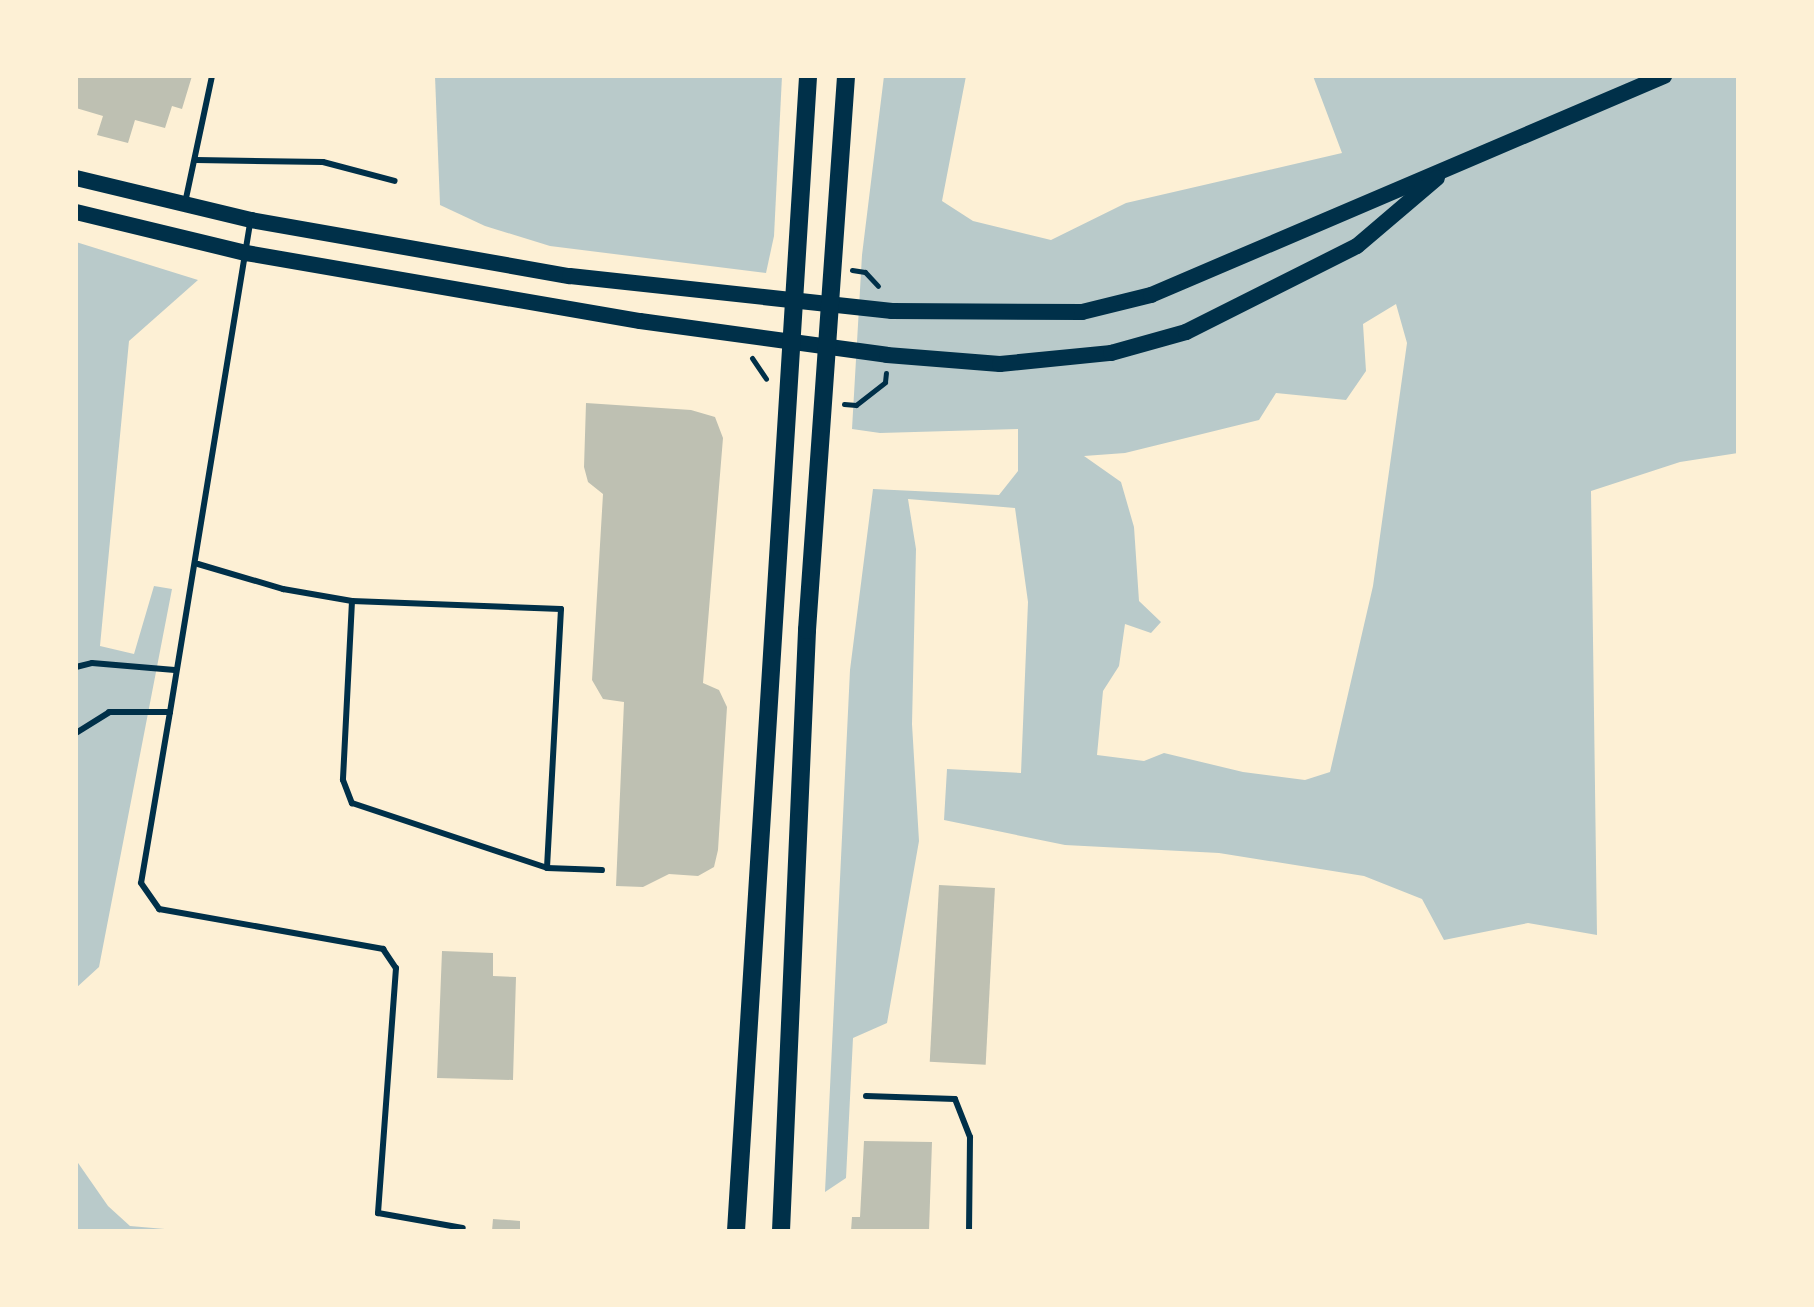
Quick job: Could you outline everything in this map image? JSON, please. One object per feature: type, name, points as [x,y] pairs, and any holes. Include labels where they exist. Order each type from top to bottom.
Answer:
[{"type":"main road","points":[[736,1231],[788,343],[808,76]]},
{"type":"main road","points":[[781,1231],[807,630],[830,347],[846,76]]},
{"type":"main road","points":[[76,178],[251,220],[570,276],[832,304],[1005,315],[1082,312],[1151,295],[1312,228],[1390,189],[1441,175],[1664,76]]},
{"type":"main road","points":[[76,212],[246,253],[788,343],[1000,364],[1111,353],[1167,339],[1251,303],[1357,246],[1441,175]]},
{"type":"lane","points":[[184,206],[212,76]]},
{"type":"lane","points":[[196,160],[323,162],[395,181]]},
{"type":"lane","points":[[251,220],[198,564],[175,670],[141,883],[159,909],[383,949],[396,968],[378,1213],[463,1228]]},
{"type":"lane","points":[[198,564],[283,589],[352,601],[561,609],[547,868]]},
{"type":"lane","points":[[352,601],[343,780],[352,803],[547,868],[602,870]]},
{"type":"lane","points":[[76,667],[92,663],[175,670]]},
{"type":"lane","points":[[76,733],[109,712],[170,712]]},
{"type":"lane","points":[[866,1096],[955,1099],[970,1137],[969,1231]]},
{"type":"path","points":[[835,267],[865,272],[872,284],[883,288]]},
{"type":"path","points":[[749,355],[770,386]]},
{"type":"path","points":[[856,405],[885,382]]},
{"type":"shaded area","points":[[435,76],[782,76],[774,236],[766,273],[550,246],[485,226],[440,205]]},
{"type":"shaded area","points":[[884,76],[966,76],[942,201],[973,221],[1051,240],[1126,203],[1342,153],[1313,76],[1738,76],[1738,453],[1680,462],[1591,491],[1597,935],[1528,923],[1444,940],[1422,899],[1364,876],[1219,853],[1065,845],[944,820],[947,769],[1021,773],[1028,602],[1015,508],[908,499],[916,549],[912,724],[919,841],[887,1023],[853,1038],[846,1178],[825,1192],[850,670],[873,489],[999,495],[1018,471],[1018,429],[880,433],[852,429],[862,255]],"holes":[[[1396,304],[1407,343],[1373,586],[1330,772],[1305,780],[1243,772],[1164,753],[1144,761],[1097,755],[1103,691],[1119,666],[1125,624],[1151,633],[1161,622],[1139,601],[1134,527],[1121,482],[1084,456],[1125,453],[1259,420],[1276,393],[1346,400],[1366,371],[1363,324]]]},
{"type":"shaded area","points":[[76,242],[198,280],[129,341],[100,646],[134,654],[154,586],[172,589],[99,967],[76,988]]},
{"type":"shaded area","points":[[76,1160],[108,1206],[130,1226],[188,1231],[76,1231]]},
{"type":"building","points":[[76,76],[192,76],[182,109],[172,106],[165,128],[135,120],[128,143],[97,135],[103,116],[76,108]]},
{"type":"building","points":[[586,403],[691,410],[715,417],[723,438],[703,683],[719,690],[727,707],[718,850],[714,867],[698,876],[669,874],[643,887],[616,886],[624,702],[603,699],[592,680],[603,494],[588,482],[584,467]]},
{"type":"building","points":[[939,885],[995,888],[986,1065],[930,1062]]},
{"type":"building","points":[[442,951],[493,953],[493,976],[516,977],[513,1080],[437,1078]]},
{"type":"building","points":[[864,1141],[932,1142],[929,1231],[851,1231],[852,1217],[860,1217]]},
{"type":"building","points":[[493,1219],[520,1221],[520,1231],[492,1231]]}]
